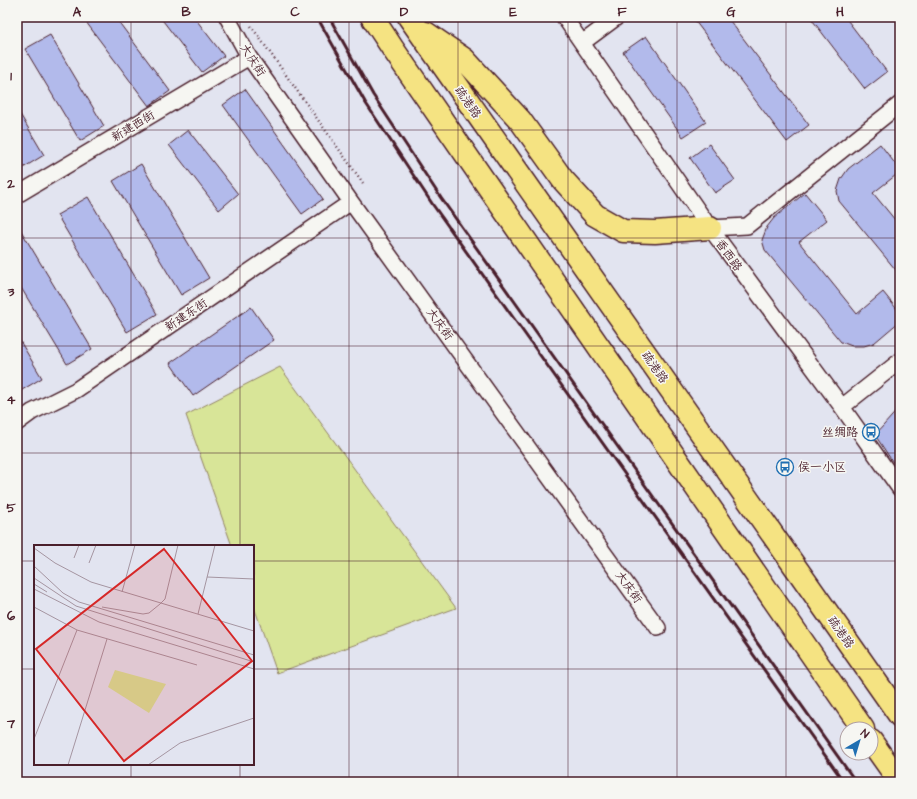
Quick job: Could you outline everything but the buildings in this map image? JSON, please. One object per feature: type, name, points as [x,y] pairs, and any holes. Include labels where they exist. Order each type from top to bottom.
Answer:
[{"type":"highway","points":[[372,17],[857,721]]},
{"type":"highway","points":[[412,21],[464,59],[520,120],[563,180],[595,215],[623,231],[655,232],[710,228]]},
{"type":"highway","name":"疏港路","points":[[412,21],[900,716]]},
{"type":"highway","points":[[879,752],[900,782]]},
{"type":"street","name":"大庆街","points":[[227,17],[249,57],[658,628]]},
{"type":"street","name":"香西路","points":[[564,17],[710,228],[842,407],[900,489]]},
{"type":"street","points":[[582,43],[617,17]]},
{"type":"street","name":"新建西街","points":[[17,196],[249,57]]},
{"type":"street","points":[[710,228],[746,226],[900,104]]},
{"type":"street","name":"新建东街","points":[[17,423],[32,412],[76,390],[352,202]]},
{"type":"street","points":[[842,407],[900,361]]},
{"type":"path","points":[[250,23],[363,183]]},
{"type":"green space","points":[[280,367],[456,608],[277,673],[254,607],[254,545],[232,545],[186,415]]},
{"type":"railway","points":[[317,17],[365,102],[433,205],[844,782]]},
{"type":"railway","points":[[329,17],[373,95],[441,198],[856,782]]},
{"type":"place","name":"丝绸路","points":[[871,432]]},
{"type":"place","name":"侯一小区","points":[[785,467]]}]
